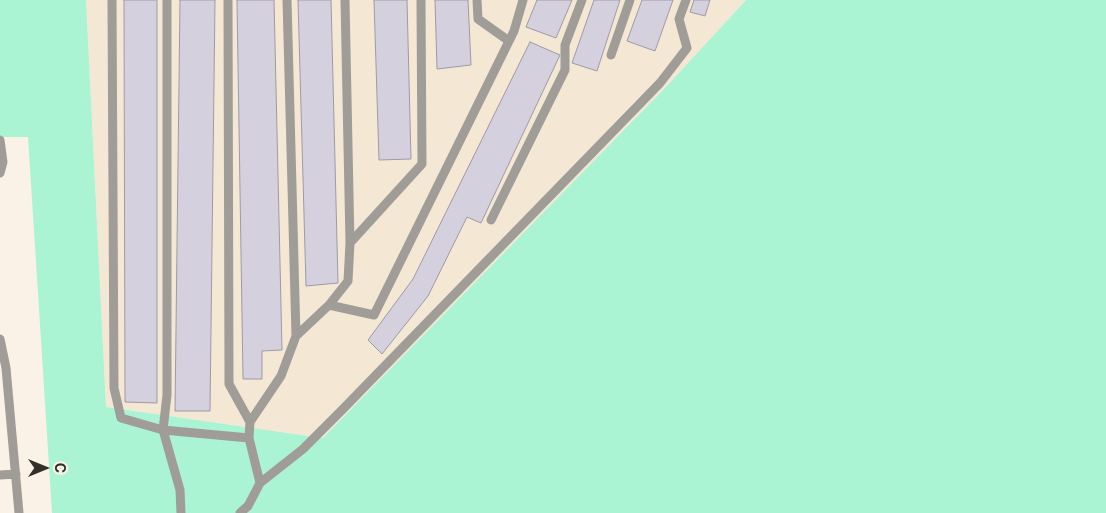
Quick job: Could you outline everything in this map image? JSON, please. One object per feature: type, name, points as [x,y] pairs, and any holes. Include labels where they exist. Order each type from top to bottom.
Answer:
[{"type":"lane","points":[[112,0],[114,388],[121,418],[163,430],[249,438]]},
{"type":"lane","points":[[167,0],[167,395],[163,430],[180,490],[180,513]]},
{"type":"lane","points":[[228,0],[229,384],[250,422]]},
{"type":"lane","points":[[260,483],[249,438],[250,422],[281,376],[296,336],[287,0]]},
{"type":"lane","points":[[296,336],[329,305],[348,281],[350,243],[345,0]]},
{"type":"lane","points":[[350,243],[422,164],[420,0]]},
{"type":"lane","points":[[477,0],[478,19],[509,41]]},
{"type":"lane","points":[[329,305],[374,315],[509,41],[523,0]]},
{"type":"lane","points":[[491,220],[565,70],[565,44],[582,0]]},
{"type":"lane","points":[[611,55],[630,0]]},
{"type":"lane","points":[[240,513],[248,506],[260,483],[303,449],[342,410],[660,83],[687,48],[680,18],[686,0]]},
{"type":"lane","points":[[0,140],[3,162],[0,173]]},
{"type":"lane","points":[[0,339],[6,368],[19,513]]},
{"type":"lane","points":[[0,475],[16,474]]},
{"type":"shaded area","points":[[86,0],[746,0],[664,89],[324,438],[106,407]]},
{"type":"green space","points":[[0,0],[86,0],[106,407],[323,438],[664,89],[746,0],[1106,0],[1106,513],[52,513],[28,137],[0,137]]},
{"type":"building","points":[[124,0],[157,0],[157,403],[125,402]]},
{"type":"building","points":[[180,0],[215,0],[210,411],[175,411]]},
{"type":"building","points":[[237,0],[274,0],[282,350],[262,351],[262,379],[243,379]]},
{"type":"building","points":[[298,0],[331,0],[338,283],[306,286]]},
{"type":"building","points":[[374,0],[407,0],[411,159],[379,160]]},
{"type":"building","points":[[435,0],[468,0],[471,65],[437,69]]},
{"type":"building","points":[[537,0],[572,0],[556,38],[526,27]]},
{"type":"building","points":[[594,0],[620,0],[597,71],[572,63]]},
{"type":"building","points":[[642,0],[673,0],[655,51],[627,41]]},
{"type":"building","points":[[694,0],[710,0],[705,16],[690,12]]},
{"type":"building","points":[[530,42],[560,55],[481,223],[467,217],[428,296],[382,354],[368,340],[413,279]]}]
